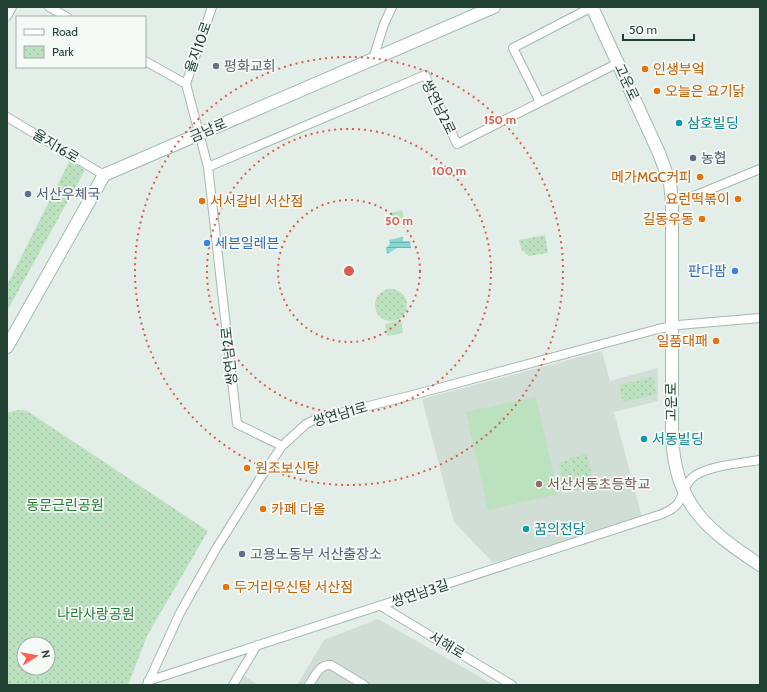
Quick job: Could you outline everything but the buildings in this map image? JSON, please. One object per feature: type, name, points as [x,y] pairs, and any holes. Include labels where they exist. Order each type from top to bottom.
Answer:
[{"type":"street","points":[[7,16],[12,7]]},
{"type":"street","points":[[49,7],[65,16]]},
{"type":"street","name":"율지10로","points":[[199,134],[186,84],[212,7]]},
{"type":"street","points":[[373,59],[384,24],[392,7]]},
{"type":"street","name":"금남로","points":[[104,175],[494,7]]},
{"type":"street","name":"고운로","points":[[540,102],[513,48],[592,7],[665,168],[670,183],[672,202],[672,448],[676,472],[684,493],[695,511],[705,523],[728,543],[760,565]]},
{"type":"street","points":[[146,62],[186,84]]},
{"type":"street","name":"쌍연남2로","points":[[208,167],[425,75],[456,144],[618,63]]},
{"type":"street","name":"율지16로","points":[[7,117],[104,175]]},
{"type":"street","name":"쌍연남2로","points":[[199,134],[208,167],[237,424],[282,446]]},
{"type":"street","points":[[672,202],[699,194],[760,169]]},
{"type":"street","points":[[7,347],[104,175]]},
{"type":"street","name":"쌍연남1로","points":[[147,683],[180,613],[213,554],[282,446],[306,424],[316,419],[413,395],[671,326],[760,318]]},
{"type":"street","name":"쌍연남3길","points":[[147,683],[257,645],[381,606],[669,511],[678,505],[690,481],[700,472],[760,460]]},
{"type":"street","name":"서해로","points":[[381,606],[501,682],[512,685]]},
{"type":"street","points":[[233,685],[257,645]]},
{"type":"street","points":[[309,685],[320,668],[331,665],[364,685]]},
{"type":"shaded area","name":"서산서동초등학교","points":[[602,351],[610,381],[658,368],[658,401],[614,412],[642,517],[493,563],[454,522],[422,399]]},
{"type":"shaded area","points":[[378,619],[494,685],[297,685],[324,640]]},
{"type":"shaded area","points":[[236,671],[259,685],[228,685]]},
{"type":"green space","points":[[70,160],[85,170],[7,311],[7,285]]},
{"type":"green space","points":[[402,210],[405,222],[392,224],[390,213]]},
{"type":"green space","points":[[545,235],[548,253],[529,256],[521,249],[519,240]]},
{"type":"green space","points":[[388,289],[394,289],[404,296],[407,305],[406,311],[400,318],[394,321],[388,321],[378,314],[375,308],[375,302],[382,292]]},
{"type":"green space","points":[[401,320],[403,333],[387,336],[385,324]]},
{"type":"green space","points":[[653,377],[657,394],[623,402],[619,385]]},
{"type":"green space","points":[[536,397],[558,494],[488,510],[466,412]]},
{"type":"green space","points":[[18,410],[27,411],[208,531],[147,636],[128,685],[7,685],[7,413]]},
{"type":"green space","points":[[587,454],[594,486],[577,490],[570,458]]},
{"type":"green space","points":[[569,460],[576,490],[566,492],[559,463]]},
{"type":"water","points":[[403,237],[403,241],[410,241],[411,248],[397,248],[387,254],[386,248],[390,244],[389,240]]},
{"type":"place","name":"평화교회","points":[[216,66]]},
{"type":"place","name":"인생부엌","points":[[645,69]]},
{"type":"place","name":"오늘은 요기닭","points":[[657,91]]},
{"type":"place","name":"삼호빌딩","points":[[679,123]]},
{"type":"place","name":"농협","points":[[693,158]]},
{"type":"place","name":"메가MGC커피","points":[[700,177]]},
{"type":"place","name":"서산우체국","points":[[28,194]]},
{"type":"place","name":"요런떡볶이","points":[[738,199]]},
{"type":"place","name":"서서갈비 서산점","points":[[202,201]]},
{"type":"place","name":"길동우동","points":[[702,219]]},
{"type":"place","name":"세븐일레븐","points":[[207,243]]},
{"type":"place","name":"판다팜","points":[[735,271]]},
{"type":"place","name":"일품대패","points":[[716,341]]},
{"type":"place","name":"서동빌딩","points":[[644,439]]},
{"type":"place","name":"원조보신탕","points":[[247,468]]},
{"type":"place","name":"서산서동초등학교","points":[[539,484]]},
{"type":"place","name":"카페 다올","points":[[263,509]]},
{"type":"place","name":"꿈의전당","points":[[526,529]]},
{"type":"place","name":"고용노동부 서산출장소","points":[[242,554]]},
{"type":"place","name":"두거리우신탕 서산점","points":[[226,587]]},
{"type":"park label","name":"동문근린공원","points":[[65,505]]},
{"type":"park label","name":"나라사랑공원","points":[[96,614]]}]
